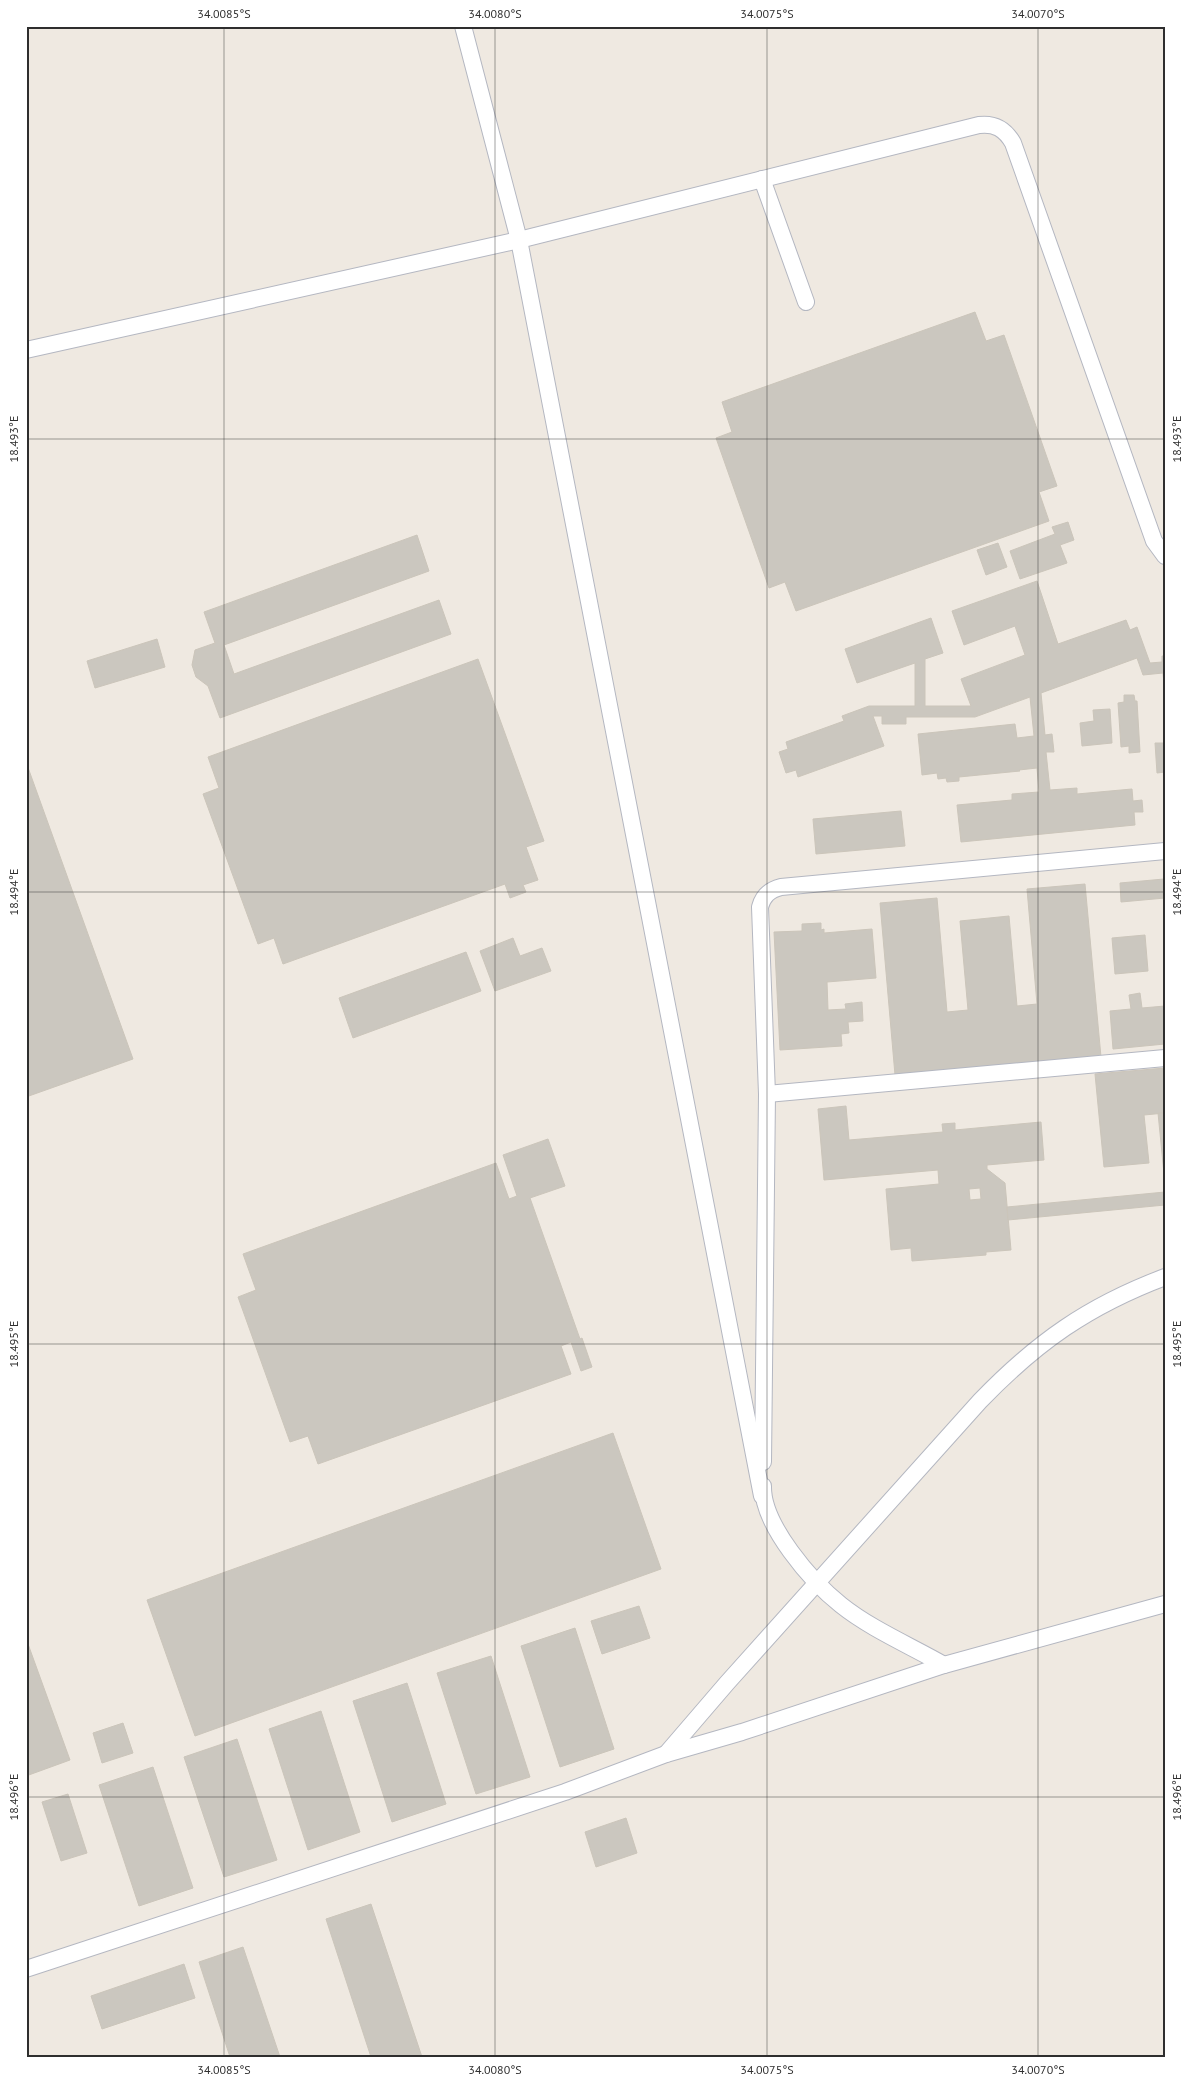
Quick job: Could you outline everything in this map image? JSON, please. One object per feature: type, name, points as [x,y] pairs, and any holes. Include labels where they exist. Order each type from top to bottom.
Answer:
[{"type":"lane","points":[[463,26],[519,240],[762,1496],[778,1534],[800,1564],[841,1605],[944,1665]]},
{"type":"lane","points":[[26,350],[519,240],[979,125],[990,124],[1008,134],[1013,143],[1154,541],[1165,556]]},
{"type":"lane","points":[[762,179],[806,302]]},
{"type":"lane","points":[[762,1496],[767,1094],[760,907],[762,899],[774,889],[1165,851]]},
{"type":"lane","points":[[767,1094],[1165,1058]]},
{"type":"lane","points":[[666,1754],[727,1682],[1013,1366],[1051,1336],[1092,1310],[1134,1288],[1165,1277]]},
{"type":"lane","points":[[26,1969],[565,1792],[666,1754],[742,1732],[944,1665],[1165,1604]]},
{"type":"building","points":[[975,312],[986,341],[1004,335],[1057,486],[1039,492],[1049,521],[796,611],[785,582],[769,588],[716,438],[732,432],[722,402]]},
{"type":"building","points":[[1068,522],[1074,540],[1060,545],[1067,563],[1020,579],[1010,551],[1055,534],[1052,527]]},
{"type":"building","points":[[417,535],[429,571],[224,645],[234,674],[439,600],[451,634],[220,718],[208,686],[196,677],[192,665],[195,650],[215,643],[204,612]]},
{"type":"building","points":[[998,543],[1007,567],[986,575],[977,550]]},
{"type":"building","points":[[1037,581],[1058,644],[1126,620],[1130,630],[1137,627],[1150,663],[1162,662],[1162,656],[1165,656],[1165,694],[1163,673],[1143,675],[1137,658],[1041,693],[1045,735],[1052,734],[1054,752],[1046,752],[1050,790],[1077,788],[1077,794],[1132,789],[1133,801],[1142,800],[1143,812],[1134,812],[1135,825],[961,842],[957,805],[1012,800],[1012,794],[1039,792],[1037,768],[959,777],[959,781],[947,782],[946,778],[938,779],[937,773],[922,775],[918,734],[1015,724],[1017,738],[1034,736],[1030,697],[975,717],[906,717],[906,724],[882,724],[882,716],[873,716],[884,746],[798,777],[796,770],[786,773],[779,752],[788,749],[786,742],[844,721],[842,716],[869,706],[915,706],[915,663],[857,683],[845,649],[931,618],[943,653],[925,659],[925,706],[971,706],[961,679],[1025,655],[1015,626],[964,645],[952,611]]},
{"type":"building","points":[[157,639],[165,667],[95,688],[87,661]]},
{"type":"building","points":[[478,659],[544,841],[526,847],[538,880],[523,885],[526,892],[510,898],[505,884],[283,964],[274,938],[258,944],[203,794],[219,788],[208,757]]},
{"type":"building","points":[[1124,695],[1134,695],[1135,701],[1137,701],[1140,752],[1129,753],[1129,746],[1121,747],[1118,703],[1124,702]]},
{"type":"building","points":[[1110,709],[1112,743],[1082,746],[1080,723],[1094,721],[1093,710]]},
{"type":"building","points":[[1155,743],[1165,743],[1165,772],[1157,773]]},
{"type":"building","points":[[26,762],[133,1059],[26,1097]]},
{"type":"building","points":[[901,811],[905,846],[816,854],[813,819]]},
{"type":"building","points":[[1164,879],[1165,898],[1121,902],[1120,883]]},
{"type":"building","points":[[1085,884],[1101,1057],[895,1075],[880,903],[937,898],[947,1012],[968,1010],[960,921],[1009,916],[1017,1006],[1037,1004],[1027,889]]},
{"type":"building","points":[[821,923],[821,930],[824,929],[824,933],[872,929],[876,978],[827,982],[828,1010],[846,1009],[845,1004],[862,1002],[863,1021],[848,1022],[849,1033],[841,1034],[842,1046],[780,1050],[774,932],[802,931],[802,924]]},
{"type":"building","points":[[1145,935],[1148,971],[1115,974],[1112,938]]},
{"type":"building","points":[[513,938],[520,956],[542,948],[551,971],[495,991],[480,951]]},
{"type":"building","points":[[466,952],[481,991],[353,1038],[339,998]]},
{"type":"building","points":[[1140,993],[1142,1008],[1165,1006],[1165,1044],[1113,1049],[1110,1011],[1131,1009],[1129,995]]},
{"type":"building","points":[[1165,1068],[1165,1113],[1144,1115],[1149,1163],[1104,1167],[1095,1074]]},
{"type":"building","points":[[846,1106],[849,1140],[943,1132],[942,1124],[955,1123],[955,1130],[1041,1122],[1044,1160],[987,1165],[987,1169],[1005,1183],[1011,1250],[986,1252],[986,1255],[912,1261],[911,1248],[891,1250],[886,1189],[939,1184],[938,1170],[824,1180],[818,1109]],"holes":[[[980,1188],[981,1199],[970,1200],[969,1189]]]},
{"type":"building","points":[[1158,1113],[1165,1113],[1165,1184]]},
{"type":"building","points":[[548,1139],[565,1186],[530,1198],[580,1339],[582,1338],[592,1367],[581,1371],[571,1342],[561,1346],[571,1374],[318,1464],[308,1436],[290,1442],[238,1297],[256,1290],[243,1254],[496,1163],[509,1199],[517,1196],[503,1155]]},
{"type":"building","points":[[1165,1192],[1165,1205],[1008,1220],[1007,1207]]},
{"type":"building","points":[[613,1433],[661,1569],[195,1736],[147,1600]]},
{"type":"building","points":[[639,1606],[650,1638],[602,1654],[591,1621]]},
{"type":"building","points":[[575,1628],[614,1749],[560,1767],[521,1646]]},
{"type":"building","points":[[26,1644],[28,1644],[70,1760],[26,1776]]},
{"type":"building","points":[[491,1656],[530,1777],[476,1794],[437,1673]]},
{"type":"building","points":[[407,1683],[446,1804],[392,1822],[353,1701]]},
{"type":"building","points":[[321,1711],[360,1832],[308,1850],[269,1729]]},
{"type":"building","points":[[123,1723],[133,1753],[102,1763],[93,1733]]},
{"type":"building","points":[[237,1739],[277,1860],[224,1877],[184,1757]]},
{"type":"building","points":[[153,1767],[193,1888],[139,1906],[99,1785]]},
{"type":"building","points":[[68,1794],[87,1853],[61,1861],[42,1802]]},
{"type":"building","points":[[626,1818],[637,1853],[596,1867],[585,1832]]},
{"type":"building","points":[[371,1904],[422,2057],[371,2057],[326,1919]]},
{"type":"building","points":[[243,1947],[280,2057],[230,2057],[199,1962]]},
{"type":"building","points":[[184,1964],[195,1998],[102,2029],[91,1996]]}]
